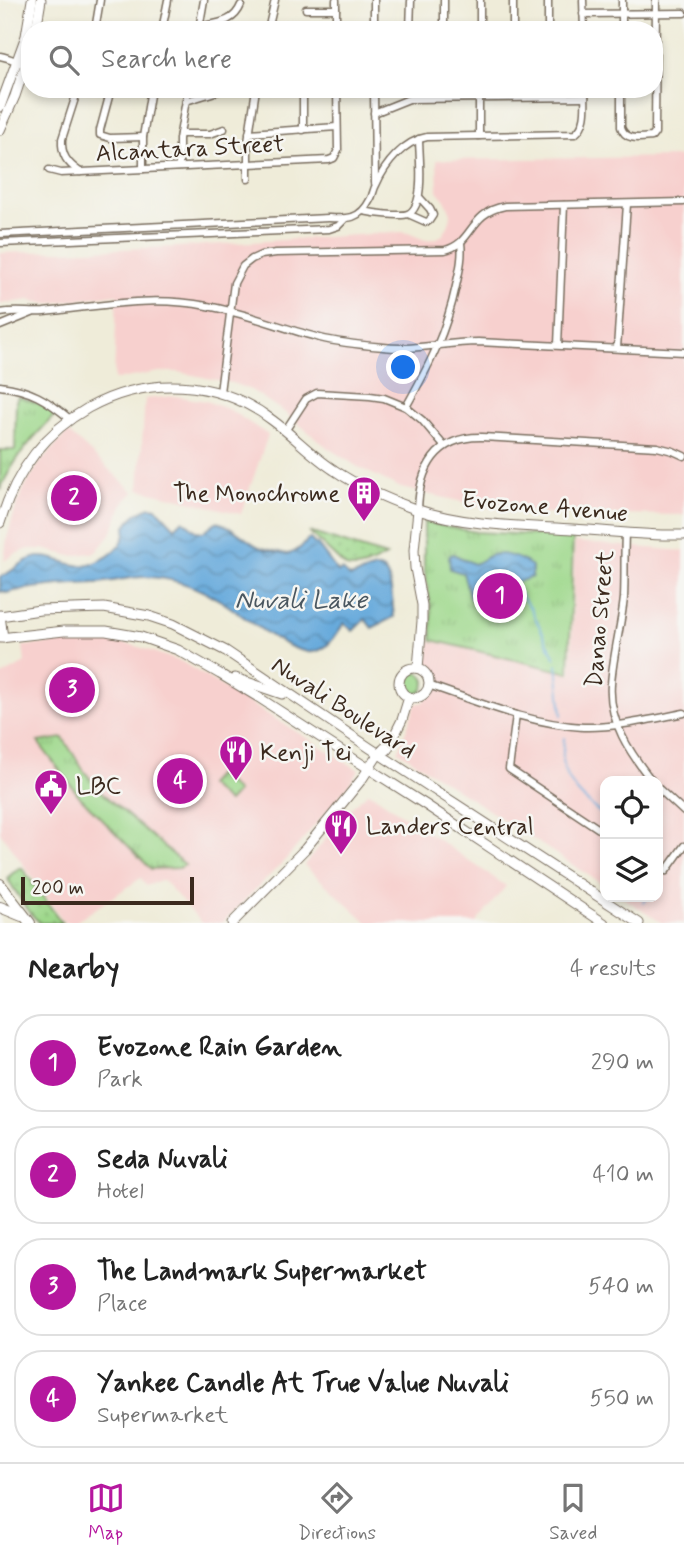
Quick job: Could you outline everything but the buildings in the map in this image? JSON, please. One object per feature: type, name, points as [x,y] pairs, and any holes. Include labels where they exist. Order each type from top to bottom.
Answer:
[{"type":"main road","points":[[0,884],[28,920]]},
{"type":"main road","points":[[0,907],[28,920]]},
{"type":"street","points":[[28,21],[32,0]]},
{"type":"street","points":[[38,21],[41,0]]},
{"type":"street","points":[[96,21],[100,0]]},
{"type":"street","points":[[164,21],[168,0]]},
{"type":"street","points":[[200,21],[204,0]]},
{"type":"street","points":[[270,21],[275,0]]},
{"type":"street","points":[[336,0],[336,21]]},
{"type":"street","points":[[374,0],[374,21]]},
{"type":"street","points":[[410,21],[411,0]]},
{"type":"street","points":[[444,0],[444,21]]},
{"type":"street","points":[[480,0],[480,21]]},
{"type":"street","points":[[513,0],[513,21]]},
{"type":"street","points":[[548,0],[548,21]]},
{"type":"street","points":[[583,0],[583,21]]},
{"type":"street","points":[[622,0],[622,21]]},
{"type":"street","points":[[656,0],[656,21]]},
{"type":"street","points":[[226,21],[238,13],[241,5]]},
{"type":"street","points":[[306,9],[336,9]]},
{"type":"street","points":[[583,14],[684,13]]},
{"type":"street","points":[[0,56],[21,59]]},
{"type":"street","points":[[0,107],[21,65]]},
{"type":"street","points":[[0,130],[21,68]]},
{"type":"street","points":[[75,98],[61,146],[67,161],[80,172]]},
{"type":"street","points":[[109,98],[100,135],[110,138],[143,137]]},
{"type":"street","points":[[143,169],[143,137],[150,98]]},
{"type":"street","points":[[179,167],[180,134],[186,98]]},
{"type":"street","points":[[186,101],[196,98]]},
{"type":"street","points":[[248,179],[249,133],[255,98]]},
{"type":"street","points":[[303,98],[303,130]]},
{"type":"street","points":[[249,133],[337,127],[337,98]]},
{"type":"street","points":[[374,98],[376,185]]},
{"type":"street","points":[[374,113],[409,99],[444,98]]},
{"type":"street","points":[[479,98],[479,136]]},
{"type":"street","points":[[0,234],[328,218],[344,220],[363,211],[390,162],[408,144],[419,139],[575,134],[584,121],[585,98]]},
{"type":"street","points":[[621,98],[623,133],[628,137],[652,137],[656,133],[656,98]]},
{"type":"street","name":"Alcantara Street","points":[[49,170],[61,173],[325,161],[334,158],[338,150],[337,127]]},
{"type":"street","points":[[180,134],[210,134],[223,129]]},
{"type":"street","points":[[408,214],[420,198],[419,139]]},
{"type":"street","points":[[363,211],[408,214],[426,222],[433,215],[420,198]]},
{"type":"street","points":[[220,392],[234,283],[243,266],[261,255],[433,251],[451,248],[461,243],[484,214],[505,206],[684,202]]},
{"type":"street","points":[[617,348],[628,204]]},
{"type":"street","points":[[558,345],[564,205]]},
{"type":"street","points":[[0,243],[329,229],[344,220]]},
{"type":"street","points":[[174,225],[174,235]]},
{"type":"street","points":[[406,407],[438,346],[455,293],[462,259],[461,243]]},
{"type":"street","points":[[0,326],[32,313],[114,302],[149,301],[188,303],[230,310],[319,338],[387,348],[465,342],[682,351]]},
{"type":"street","points":[[0,313],[32,313]]},
{"type":"street","name":"Evozone Avenue","points":[[0,523],[10,494],[25,466],[45,442],[70,419],[103,400],[133,390],[183,385],[220,392],[250,405],[333,470],[364,487],[418,510],[487,524],[684,535]]},
{"type":"street","points":[[0,386],[41,397],[70,419]]},
{"type":"street","points":[[285,431],[306,399],[317,393],[384,398],[406,407],[422,420],[444,446]]},
{"type":"street","points":[[418,668],[422,605],[415,559],[420,486],[424,471],[444,446],[465,437],[482,437],[657,447],[684,456]]},
{"type":"street","name":"Danao Street","points":[[625,533],[624,598],[610,687],[618,724],[631,754],[648,776]]},
{"type":"street","name":"Nuvali Boulevard","points":[[0,615],[40,610],[104,608],[149,616],[209,641],[639,923]]},
{"type":"street","points":[[0,615],[2,638]]},
{"type":"street","name":"Nuvali Boulevard","points":[[2,638],[86,629],[125,633],[171,647],[220,674],[426,804],[604,923]]},
{"type":"street","points":[[418,668],[427,675],[428,685],[423,695],[414,698],[401,691],[399,680],[407,669],[418,668]]},
{"type":"street","points":[[220,674],[294,697]]},
{"type":"street","points":[[428,685],[516,715],[563,725],[585,727],[618,724],[684,713]]},
{"type":"street","points":[[232,923],[304,849],[371,771],[402,720],[409,697]]},
{"type":"street","points":[[516,715],[509,769],[600,830]]},
{"type":"street","points":[[663,793],[684,812]]},
{"type":"street","points":[[663,869],[666,871],[684,846]]},
{"type":"shaded area","points":[[684,157],[684,515],[545,513],[485,507],[401,488],[358,467],[328,448],[284,412],[251,390],[232,383],[178,372],[159,372],[114,380],[117,294],[47,304],[30,300],[0,304],[0,253],[179,247],[402,232],[425,240],[434,239],[443,235],[451,213],[438,192],[437,160]]},
{"type":"shaded area","points":[[175,396],[206,401],[230,410],[268,435],[241,514],[139,489],[145,399]]},
{"type":"shaded area","points":[[68,432],[134,492],[122,505],[111,534],[96,552],[72,556],[43,549],[29,549],[4,561],[7,538],[24,488],[39,464]]},
{"type":"shaded area","points":[[575,542],[684,551],[684,923],[662,923],[630,902],[663,902],[663,776],[600,776],[600,883],[398,751],[416,704],[423,702],[434,689],[435,675],[427,665],[430,641],[571,674]]},
{"type":"shaded area","points":[[92,639],[136,646],[182,662],[359,770],[288,857],[222,923],[202,923],[163,880],[146,886],[141,878],[74,923],[65,923],[0,832],[0,677],[25,663],[23,646]]},
{"type":"shaded area","points":[[369,792],[506,886],[476,923],[368,923],[304,865],[354,805]]},
{"type":"green space","points":[[18,396],[42,405],[55,415],[24,450],[0,490],[0,450],[15,450]]},
{"type":"green space","points":[[424,522],[476,532],[573,537],[569,673],[432,640],[431,608],[424,566]]},
{"type":"green space","points":[[309,532],[386,556],[362,567],[346,567]]},
{"type":"green space","points":[[414,672],[422,675],[425,683],[422,691],[414,694],[406,691],[403,683],[406,675]]},
{"type":"green space","points":[[63,738],[102,793],[185,865],[179,868],[151,869],[81,798],[38,742]]},
{"type":"green space","points":[[218,774],[237,792],[228,802],[208,785]]},
{"type":"green space","points":[[22,868],[62,923],[40,923],[29,912],[7,878]]},
{"type":"water","name":"Nuvali Lake","points":[[151,507],[156,508],[175,528],[183,520],[196,531],[203,532],[216,522],[228,526],[259,547],[287,554],[296,551],[310,539],[317,544],[338,572],[342,570],[350,577],[377,568],[382,569],[389,580],[394,617],[372,628],[365,619],[353,631],[344,623],[325,647],[308,652],[274,638],[230,607],[194,587],[154,577],[0,592],[0,577],[32,558],[46,557],[83,566],[104,558],[120,544],[130,520]]},
{"type":"water","points":[[453,554],[474,564],[494,554],[512,556],[532,566],[532,577],[502,585],[478,599],[470,599],[463,573],[450,569],[449,556]]},
{"type":"waterway","points":[[512,584],[531,609],[555,658]]},
{"type":"waterway","points":[[557,665],[562,715]]},
{"type":"waterway","points":[[564,738],[563,760],[568,778],[578,793],[600,813]]},
{"type":"place","name":"Seda Nuvali","points":[[74,498]]},
{"type":"place","name":"The Monochrome","points":[[364,523]]},
{"type":"place","name":"Evozone Rain Garden","points":[[500,596]]},
{"type":"place","name":"The Landmark Supermarket","points":[[72,690]]},
{"type":"place","name":"Yankee Candle At True Value Nuvali","points":[[180,781]]},
{"type":"place","name":"Kenji Tei","points":[[236,782]]},
{"type":"place","name":"LBC","points":[[51,816]]},
{"type":"place","name":"Landers Central","points":[[341,856]]}]
